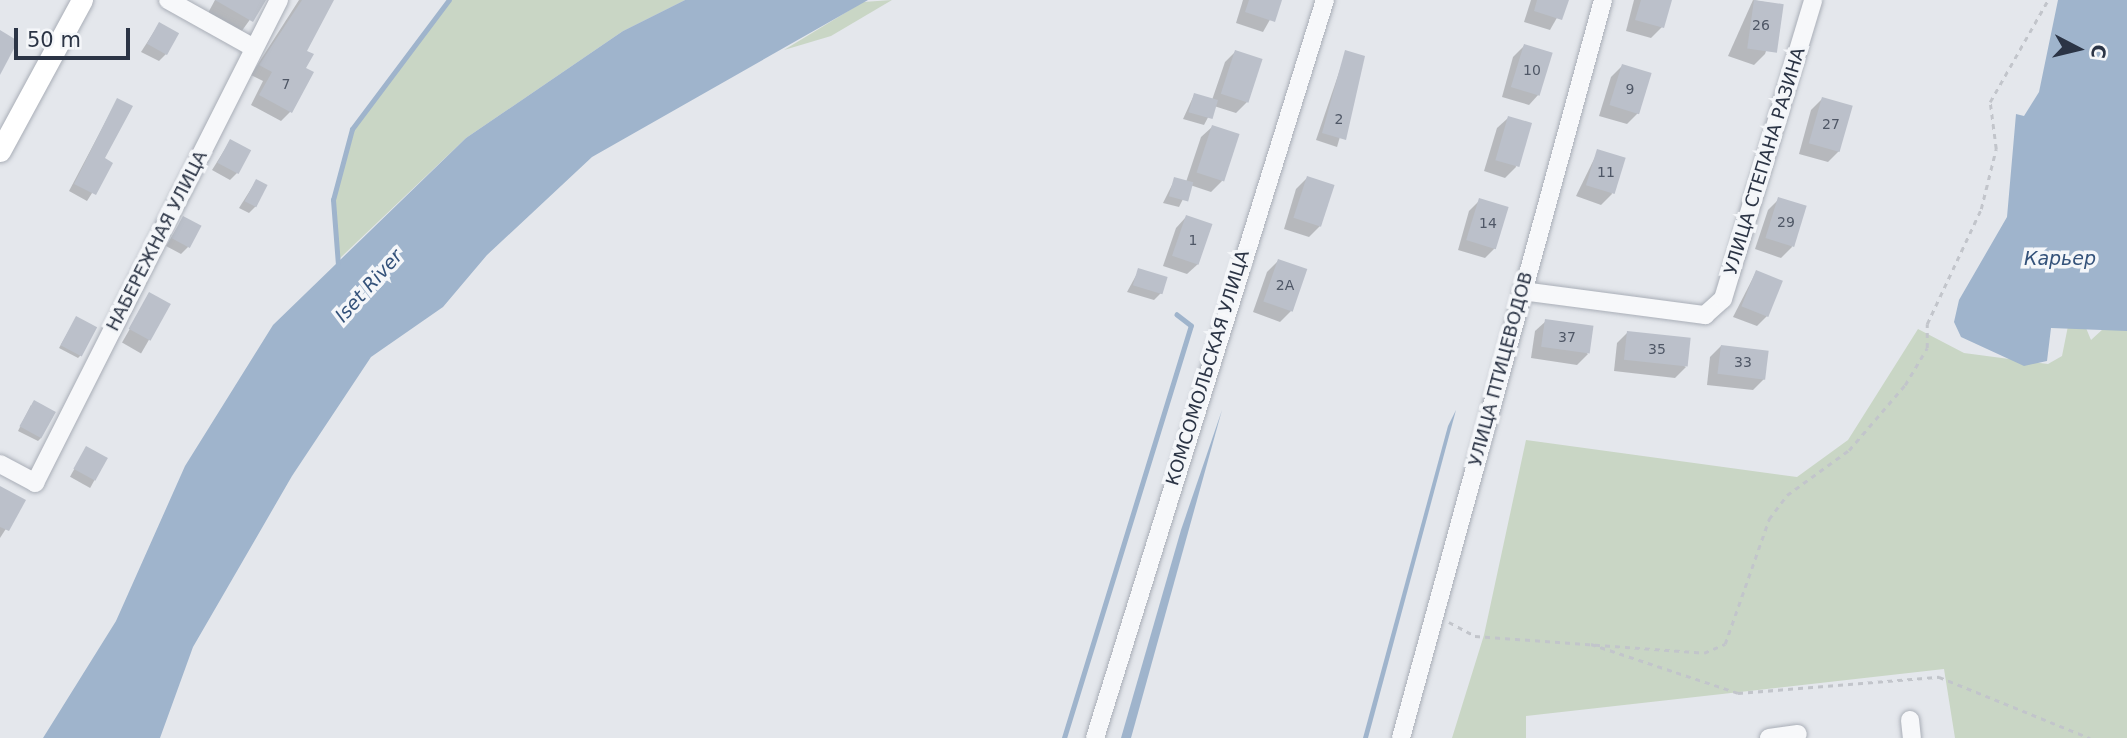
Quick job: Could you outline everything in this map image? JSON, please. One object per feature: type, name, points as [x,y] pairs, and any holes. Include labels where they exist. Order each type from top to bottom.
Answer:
[{"type":"main road","points":[[0,151],[82,0]]},
{"type":"street","points":[[168,0],[254,48]]},
{"type":"street","name":"НАБЕРЕЖНАЯ УЛИЦА","points":[[0,464],[34,483],[279,0]]},
{"type":"street","name":"КОМСОМОЛЬСКАЯ УЛИЦА","points":[[1095,738],[1325,0]]},
{"type":"street","name":"УЛИЦА ПТИЦЕВОДОВ","points":[[1401,738],[1603,0]]},
{"type":"street","name":"УЛИЦА СТЕПАНА РАЗИНА","points":[[1522,291],[1705,315],[1723,299],[1813,0]]},
{"type":"street","points":[[1769,738],[1798,734]]},
{"type":"path","points":[[1434,614],[1475,636],[1704,653],[1725,644],[1769,519],[1787,495],[1849,450],[1905,385],[1927,348],[1927,324],[1981,209],[1996,149],[1990,102],[2048,0]]},
{"type":"path","points":[[1588,643],[1738,693],[1939,677],[2090,738]]},
{"type":"green space","points":[[449,0],[685,0],[623,31],[466,138],[337,261],[333,200],[352,129]]},
{"type":"green space","points":[[892,0],[831,36],[784,50],[863,2]]},
{"type":"green space","points":[[2069,321],[2086,328],[2091,340],[2103,329],[2127,329],[2127,738],[1955,738],[1944,669],[1526,716],[1526,738],[1452,738],[1484,635],[1526,440],[1797,477],[1848,440],[1918,329],[1964,353],[2048,364],[2062,356]]},
{"type":"water","name":"Iset River","points":[[685,0],[868,0],[592,157],[487,255],[443,307],[371,357],[292,476],[193,647],[160,738],[43,738],[116,621],[185,466],[273,325],[466,138],[623,31]]},
{"type":"water","name":"Карьер","points":[[2058,0],[2127,0],[2127,331],[2051,328],[2047,361],[2024,366],[1961,337],[1954,322],[1959,300],[2007,217],[2016,114],[2024,116],[2039,92]]},
{"type":"water","points":[[1222,410],[1131,738],[1121,738],[1181,530]]},
{"type":"water","points":[[1456,410],[1368,738],[1363,738],[1448,426]]},
{"type":"building","points":[[215,0],[266,0],[253,22]]},
{"type":"building","points":[[302,0],[334,0],[307,51],[314,54],[306,68],[314,72],[292,113],[259,95],[272,72],[259,65]]},
{"type":"building","points":[[1249,0],[1282,0],[1275,22],[1245,12]]},
{"type":"building","points":[[1537,0],[1569,0],[1562,20],[1534,11]]},
{"type":"building","points":[[1641,0],[1672,0],[1664,28],[1635,20]]},
{"type":"building","points":[[1754,0],[1784,4],[1777,53],[1747,49]]},
{"type":"building","points":[[159,22],[179,33],[167,55],[147,44]]},
{"type":"building","points":[[0,30],[18,41],[0,75]]},
{"type":"building","points":[[1524,44],[1553,53],[1540,96],[1511,87]]},
{"type":"building","points":[[1235,50],[1263,59],[1248,103],[1221,94]]},
{"type":"building","points":[[1345,50],[1365,56],[1346,140],[1322,133]]},
{"type":"building","points":[[1622,64],[1652,73],[1639,114],[1609,105]]},
{"type":"building","points":[[1194,93],[1218,100],[1213,119],[1188,112]]},
{"type":"building","points":[[1822,97],[1853,106],[1840,152],[1809,143]]},
{"type":"building","points":[[117,98],[133,106],[105,158],[113,163],[96,195],[74,184]]},
{"type":"building","points":[[1508,116],[1532,123],[1519,167],[1495,160]]},
{"type":"building","points":[[1212,125],[1240,134],[1224,182],[1197,173]]},
{"type":"building","points":[[230,139],[251,150],[239,174],[217,163]]},
{"type":"building","points":[[1597,149],[1626,158],[1615,194],[1586,185]]},
{"type":"building","points":[[1307,176],[1335,185],[1321,227],[1293,218]]},
{"type":"building","points":[[1174,177],[1193,182],[1188,201],[1169,196]]},
{"type":"building","points":[[256,179],[268,185],[256,207],[245,201]]},
{"type":"building","points":[[1778,197],[1807,206],[1794,247],[1765,238]]},
{"type":"building","points":[[1479,198],[1509,207],[1496,249],[1466,240]]},
{"type":"building","points":[[1186,215],[1212,224],[1198,265],[1172,256]]},
{"type":"building","points":[[183,216],[202,226],[190,248],[171,238]]},
{"type":"building","points":[[1278,259],[1307,269],[1293,312],[1263,302]]},
{"type":"building","points":[[1138,268],[1168,277],[1162,294],[1133,285]]},
{"type":"building","points":[[1756,270],[1783,281],[1768,317],[1741,306]]},
{"type":"building","points":[[149,292],[171,304],[151,341],[129,329]]},
{"type":"building","points":[[76,316],[97,327],[82,356],[61,345]]},
{"type":"building","points":[[1545,319],[1594,326],[1590,354],[1541,347]]},
{"type":"building","points":[[1627,331],[1691,338],[1688,367],[1624,360]]},
{"type":"building","points":[[1721,345],[1769,351],[1765,380],[1717,374]]},
{"type":"building","points":[[34,400],[56,412],[41,438],[19,426]]},
{"type":"building","points":[[86,446],[108,458],[95,481],[73,469]]},
{"type":"building","points":[[0,486],[26,500],[9,531],[0,527]]},
{"type":"waterway","points":[[338,265],[333,200],[352,129],[449,0]]},
{"type":"waterway","points":[[1064,738],[1191,326],[1177,315]]}]
